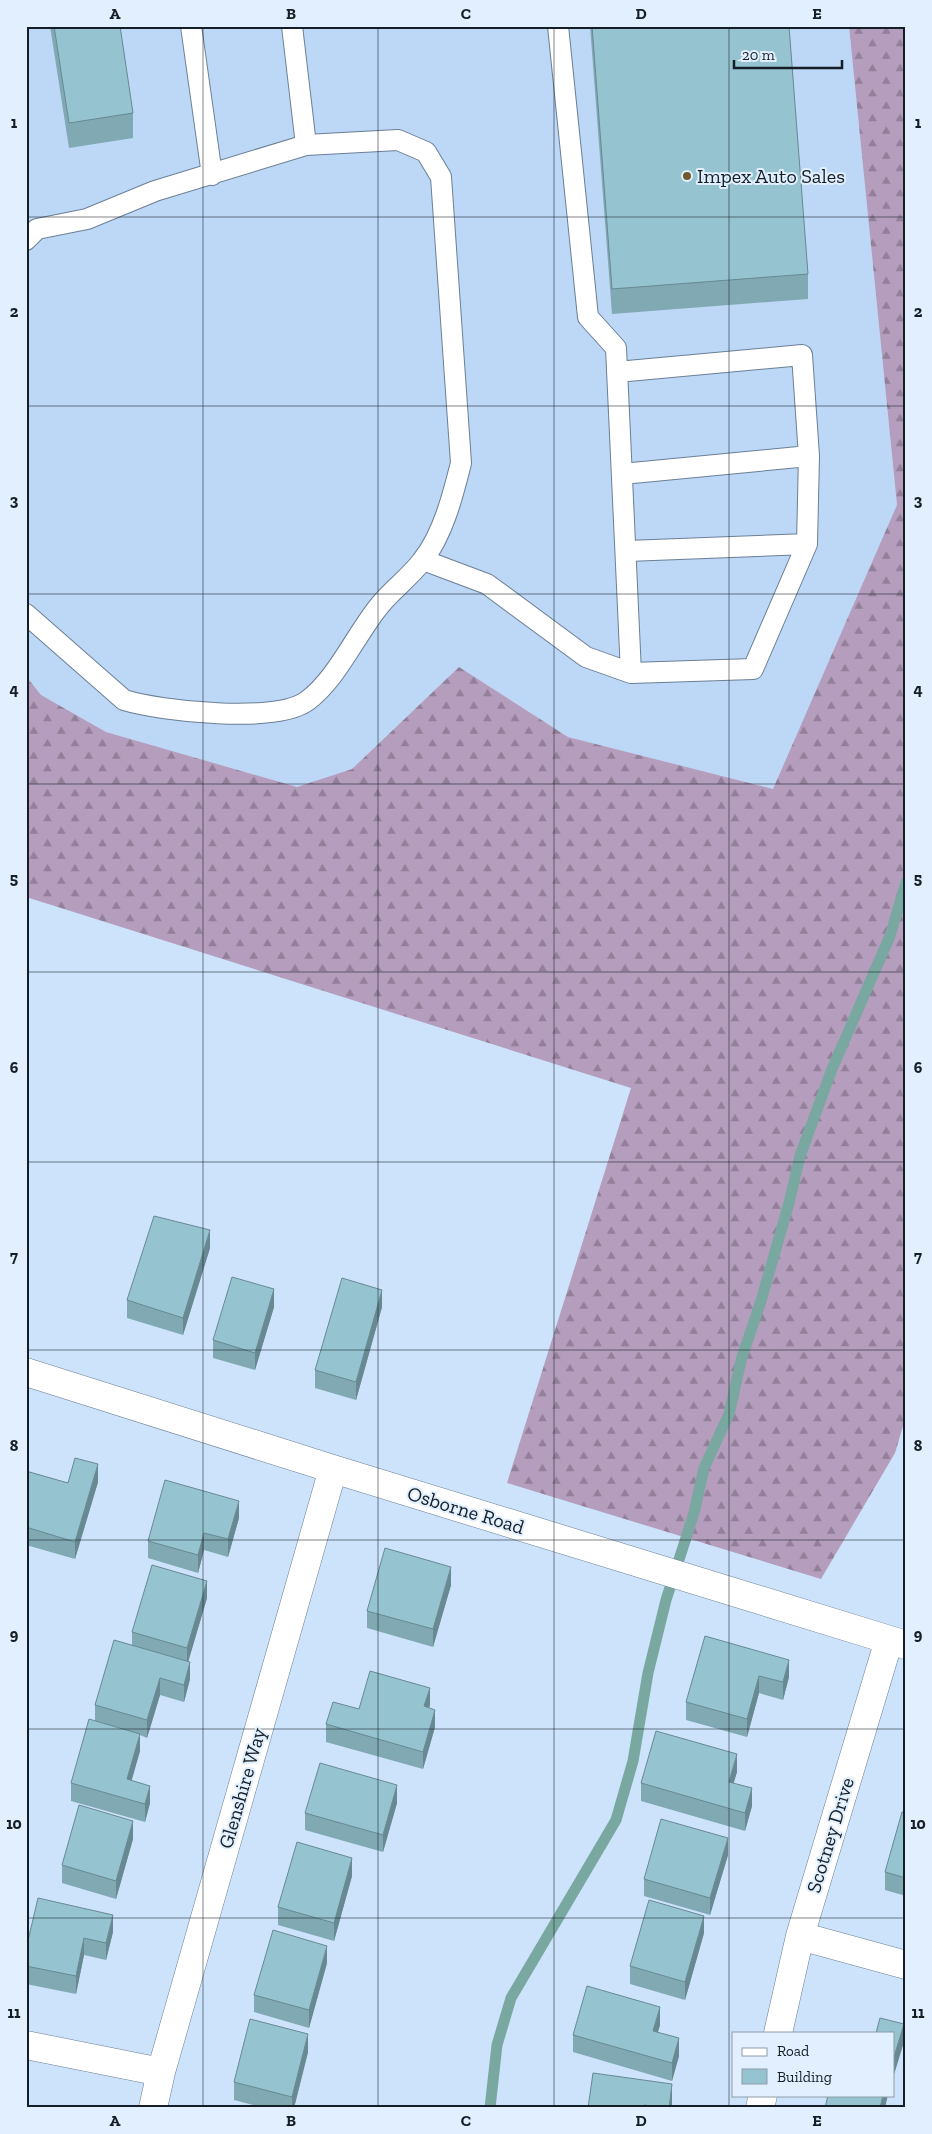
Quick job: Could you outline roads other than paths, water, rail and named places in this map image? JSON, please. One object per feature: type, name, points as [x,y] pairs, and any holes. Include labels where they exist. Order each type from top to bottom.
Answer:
[{"type":"street","name":"Osborne Road","points":[[26,1372],[333,1469],[897,1642]]},
{"type":"street","name":"Glenshire Way","points":[[153,2108],[161,2072],[333,1469]]},
{"type":"street","name":"Scotney Drive","points":[[778,2032],[800,1936],[897,1642]]},
{"type":"street","points":[[800,1936],[906,1965]]},
{"type":"street","points":[[26,2045],[161,2072]]},
{"type":"lane","points":[[191,26],[212,175]]},
{"type":"lane","points":[[292,26],[306,145]]},
{"type":"lane","points":[[558,26],[588,317],[616,348],[627,551],[631,673]]},
{"type":"lane","points":[[26,240],[37,229],[87,219],[155,191],[306,145],[398,140],[426,152],[441,177],[461,463],[450,509],[423,560],[380,604],[323,686],[306,702],[270,713],[226,714],[144,706],[124,700],[26,614]]},
{"type":"lane","points":[[423,560],[487,584],[586,657],[631,673],[753,669],[807,544],[809,456],[802,355],[617,372]]},
{"type":"lane","points":[[622,474],[809,456]]},
{"type":"lane","points":[[627,551],[807,544]]},
{"type":"waterway","points":[[490,2108],[497,2045],[511,1998],[616,1820],[633,1761],[648,1673],[666,1600],[694,1513],[704,1468],[729,1414],[742,1357],[761,1301],[789,1203],[800,1156],[832,1069],[890,936],[906,882]]},
{"type":"place","name":"Impex Auto Sales","points":[[687,176]]}]
